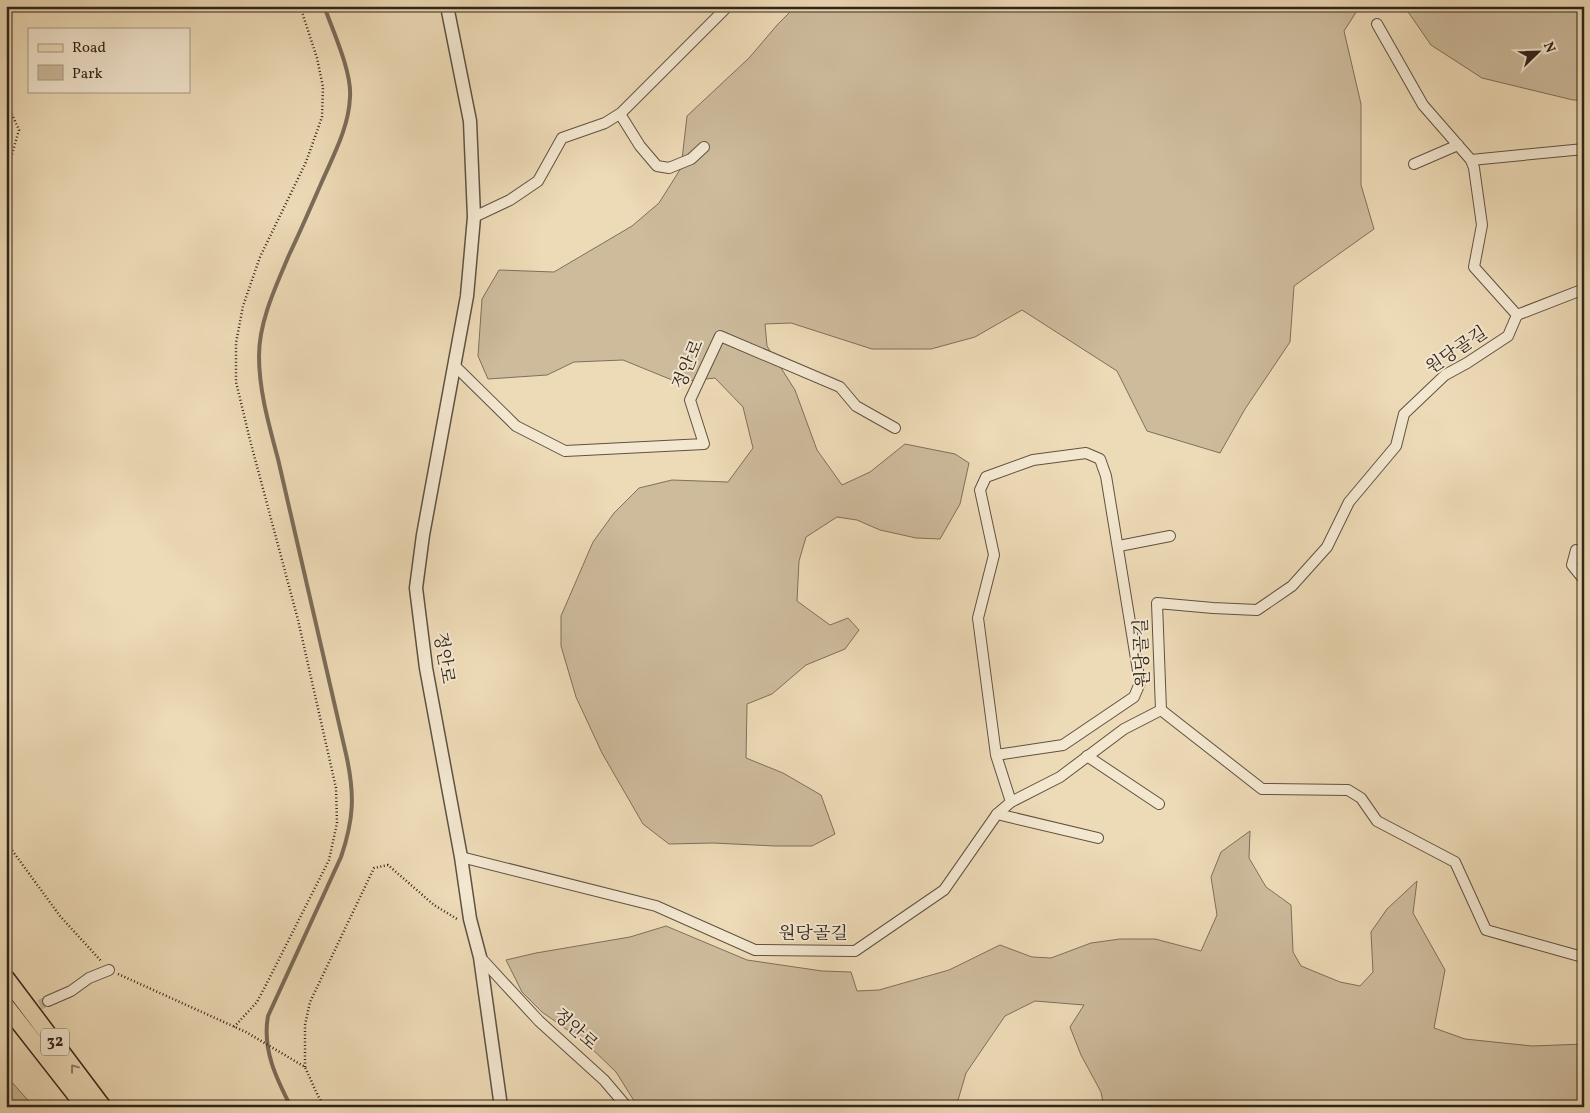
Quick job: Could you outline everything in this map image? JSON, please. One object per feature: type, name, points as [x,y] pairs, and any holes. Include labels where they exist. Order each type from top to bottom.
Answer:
[{"type":"main road","name":"32","points":[[6,978],[103,1107]]},
{"type":"main road","name":"32","points":[[6,1006],[85,1107]]},
{"type":"street","name":"정안로","points":[[447,6],[470,121],[474,217],[467,296],[423,535],[416,588],[426,668],[461,857],[470,920],[480,957],[502,1107]]},
{"type":"street","points":[[474,217],[510,200],[538,181],[562,138],[605,123],[620,114],[728,6]]},
{"type":"street","points":[[1378,24],[1423,105],[1471,160],[1474,168],[1482,225],[1474,267],[1517,315],[1584,290]]},
{"type":"street","points":[[620,114],[640,146],[658,166],[669,168],[691,159],[704,147]]},
{"type":"street","points":[[1414,164],[1458,145]]},
{"type":"street","points":[[1471,160],[1584,149]]},
{"type":"street","name":"원당골길","points":[[461,857],[656,906],[756,950],[855,952],[944,890],[997,814],[1011,802],[1060,777],[1124,729],[1161,710],[1157,603],[1257,610],[1292,586],[1327,547],[1349,502],[1396,446],[1404,414],[1445,375],[1467,364],[1508,336],[1517,315]]},
{"type":"street","name":"정안로","points":[[454,364],[516,426],[565,451],[704,444],[690,400],[720,336],[840,387],[856,406],[895,428]]},
{"type":"street","points":[[996,755],[1063,745],[1134,697],[1140,684],[1119,546],[1106,476],[1100,459],[1086,453],[1033,460],[986,477],[980,490],[994,555],[978,618],[996,755],[1011,802]]},
{"type":"street","points":[[1119,546],[1170,536]]},
{"type":"street","points":[[1576,550],[1572,565],[1584,580]]},
{"type":"street","points":[[1161,710],[1262,789],[1348,790],[1361,798],[1377,821],[1455,862],[1486,930],[1579,956],[1584,955]]},
{"type":"street","points":[[1087,756],[1158,804]]},
{"type":"street","points":[[997,814],[1098,838]]},
{"type":"street","name":"정안로","points":[[480,957],[539,1021],[604,1080],[627,1107]]},
{"type":"street","points":[[48,1001],[71,991],[89,978],[109,970]]},
{"type":"path","points":[[234,1027],[258,1002],[270,979],[329,860],[338,823],[336,788],[298,620],[236,382],[236,343],[243,306],[260,257],[306,162],[322,117],[323,86],[317,58],[300,6]]},
{"type":"path","points":[[6,112],[11,112],[19,130],[6,175]]},
{"type":"path","points":[[6,842],[60,916],[109,970],[246,1032],[305,1067]]},
{"type":"path","points":[[325,1107],[305,1067],[305,1025],[310,1002],[374,868],[388,865],[434,905],[457,919],[470,920]]},
{"type":"green space","points":[[796,6],[1360,6],[1344,31],[1361,104],[1361,185],[1374,229],[1294,286],[1290,342],[1245,409],[1220,453],[1147,431],[1117,371],[1022,310],[975,337],[931,349],[872,349],[791,323],[765,324],[767,346],[795,390],[817,450],[842,485],[870,472],[905,444],[955,454],[969,463],[960,504],[940,539],[916,538],[880,530],[857,520],[837,517],[806,537],[799,561],[797,601],[830,625],[848,618],[859,630],[845,649],[806,665],[772,694],[747,704],[746,758],[783,773],[821,795],[835,834],[812,846],[713,843],[669,844],[643,824],[602,753],[576,697],[561,646],[561,616],[593,542],[614,513],[639,488],[672,480],[728,482],[753,448],[743,407],[715,378],[677,382],[623,360],[574,362],[547,375],[488,379],[478,356],[482,299],[499,270],[554,272],[632,226],[659,203],[681,168],[687,116],[749,58]]},
{"type":"green space","points":[[1404,6],[1584,6],[1584,100],[1573,100],[1482,78],[1431,45]]},
{"type":"green space","points":[[1250,831],[1249,858],[1266,887],[1291,905],[1293,952],[1301,966],[1340,982],[1360,986],[1373,972],[1371,932],[1387,909],[1417,881],[1413,913],[1445,970],[1434,1028],[1465,1039],[1532,1046],[1584,1044],[1584,1107],[1104,1107],[1101,1092],[1081,1055],[1070,1027],[1084,1005],[1035,1001],[1005,1016],[966,1073],[956,1107],[638,1107],[616,1072],[586,1043],[542,1012],[522,992],[506,960],[630,937],[666,926],[747,960],[822,971],[851,972],[857,991],[879,990],[949,970],[1000,945],[1032,957],[1051,958],[1091,943],[1120,939],[1155,939],[1201,951],[1217,915],[1211,877],[1221,852]]},
{"type":"green space","points":[[9,1079],[34,1107],[6,1107],[6,1080]]},
{"type":"waterway","points":[[291,1107],[280,1085],[269,1052],[267,1040],[268,1016],[341,857],[349,831],[352,794],[346,754],[265,408],[259,356],[262,330],[269,304],[339,143],[347,120],[350,97],[348,76],[324,6]]},
{"type":"tunnel","points":[[26,1011],[48,1001]]}]
